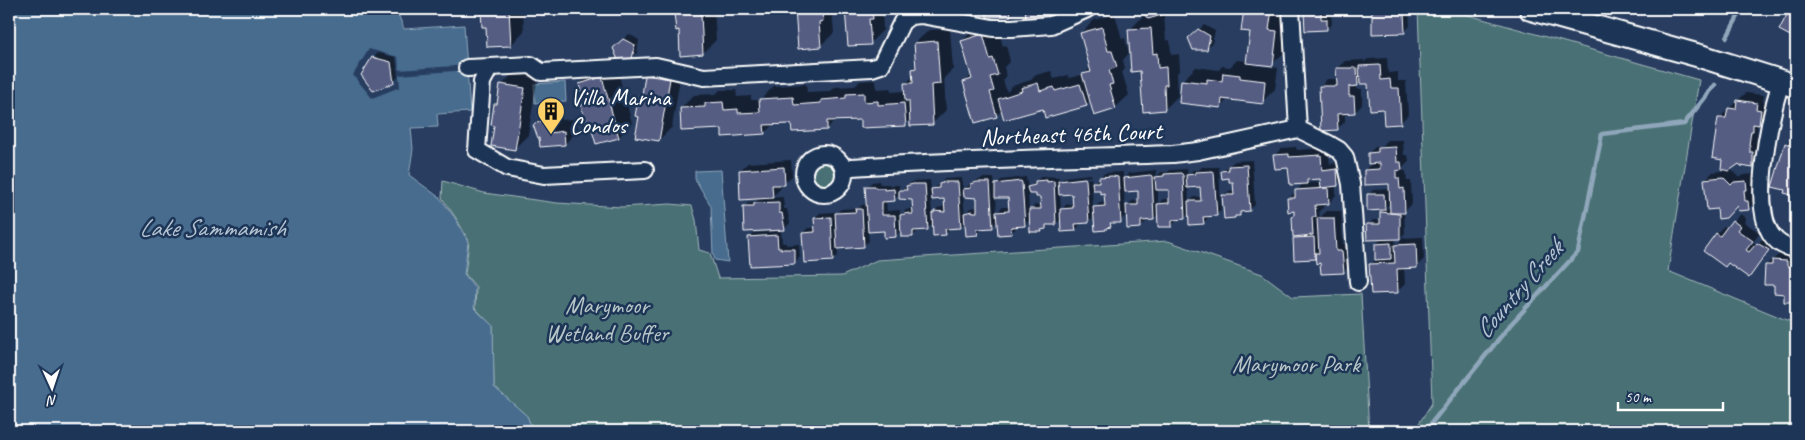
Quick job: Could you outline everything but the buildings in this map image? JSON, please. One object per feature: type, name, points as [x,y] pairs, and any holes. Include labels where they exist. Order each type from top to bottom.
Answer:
[{"type":"main road","points":[[1531,9],[1789,83]]},
{"type":"street","points":[[467,68],[531,65],[541,72],[656,66],[704,77],[872,68],[881,65],[902,22],[910,16],[921,15],[993,28],[1012,28],[1051,26],[1087,9]]},
{"type":"street","points":[[1291,9],[1298,129],[1328,143],[1339,150],[1345,157],[1351,184],[1358,282]]},
{"type":"street","points":[[490,67],[482,82],[477,150],[507,168],[544,175],[645,170]]},
{"type":"street","points":[[1789,83],[1771,117],[1761,195],[1765,216],[1770,232],[1775,240],[1785,247],[1796,249]]},
{"type":"street","name":"Northeast 46th Court","points":[[844,170],[852,167],[930,162],[1172,154],[1198,151],[1298,129]]},
{"type":"green space","points":[[1418,9],[1447,9],[1699,80],[1668,271],[1796,324],[1796,431],[1414,431],[1432,403]]},
{"type":"green space","points":[[824,163],[832,166],[835,174],[832,182],[824,185],[816,182],[813,174],[816,166]]},
{"type":"green space","name":"Marymoor Park","points":[[443,181],[484,193],[557,203],[622,207],[670,204],[692,206],[696,220],[699,250],[710,253],[718,278],[842,276],[877,260],[1168,241],[1262,274],[1293,297],[1361,294],[1369,431],[533,431],[527,416],[494,387],[493,326],[475,308],[476,287],[465,274],[469,241],[442,198]]},
{"type":"water","name":"Lake Sammamish","points":[[9,9],[396,9],[404,29],[464,25],[470,112],[437,114],[438,127],[411,128],[413,149],[409,175],[440,198],[455,218],[468,242],[464,274],[475,288],[474,308],[493,326],[494,387],[527,416],[533,431],[9,431]]},
{"type":"water","points":[[565,82],[566,101],[535,103],[534,84]]},
{"type":"water","points":[[721,170],[728,262],[715,260],[713,254],[711,206],[695,179],[695,171]]},
{"type":"pier","points":[[369,49],[398,57],[399,70],[467,65],[468,70],[399,75],[400,87],[372,98],[353,75]]},
{"type":"waterway","name":"Country Creek","points":[[1727,37],[1742,9]]},
{"type":"waterway","name":"Country Creek","points":[[1425,431],[1510,325],[1578,252],[1602,134],[1684,124],[1715,85]]},
{"type":"place","name":"Villa Marina Condos","points":[[551,135]]},
{"type":"park label","name":"Marymoor Wetland Buffer","points":[[607,319]]}]
